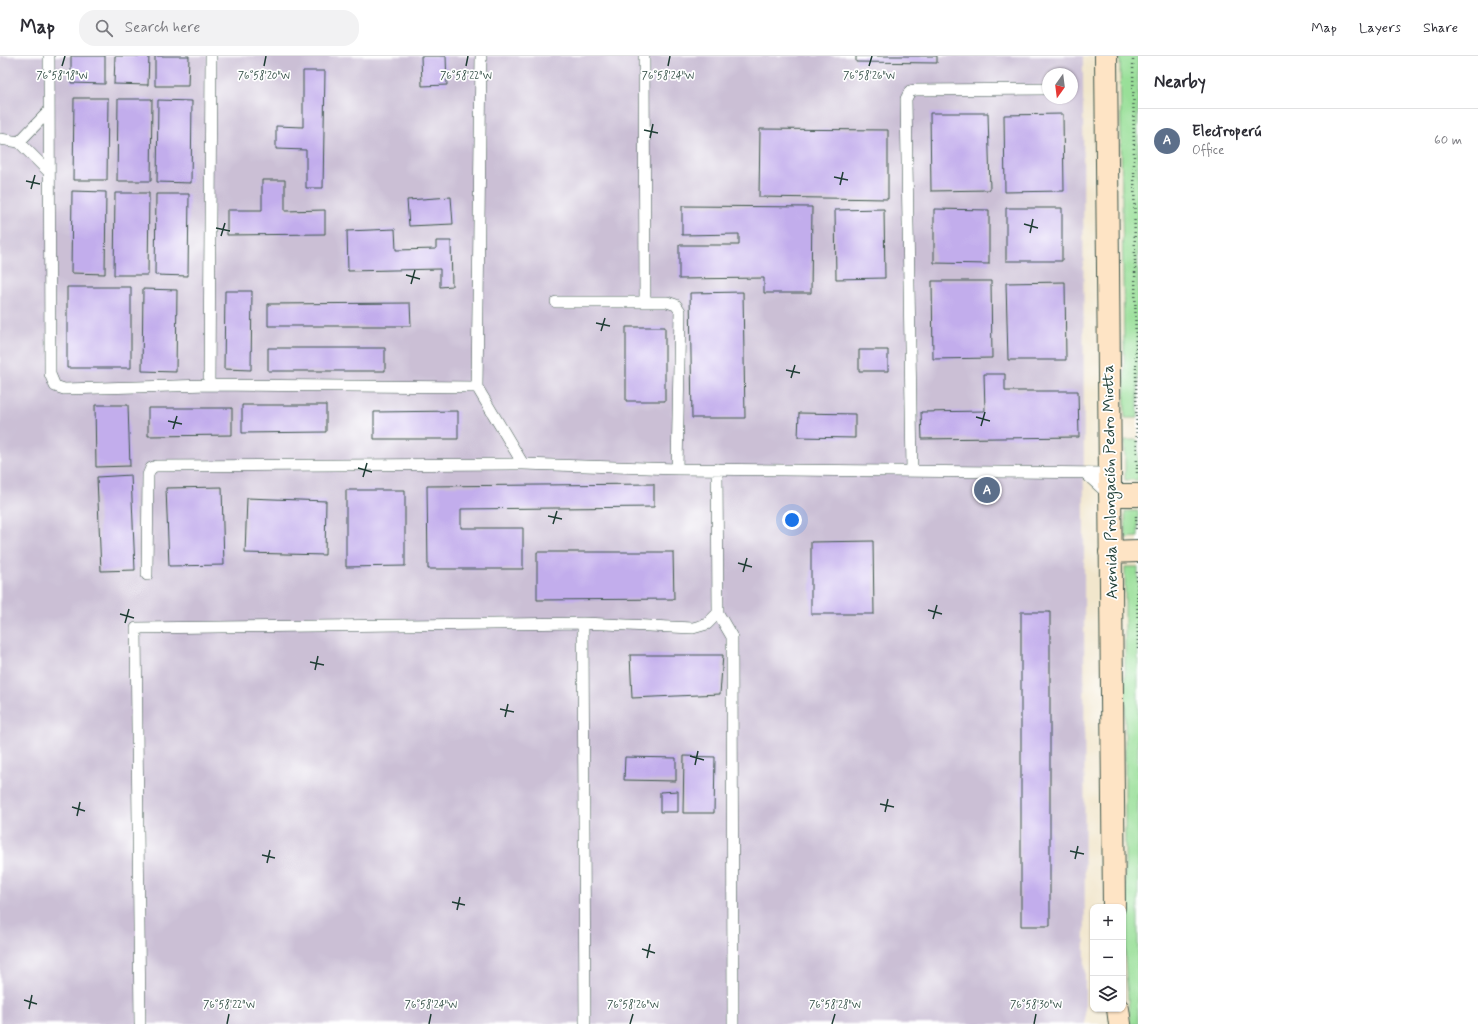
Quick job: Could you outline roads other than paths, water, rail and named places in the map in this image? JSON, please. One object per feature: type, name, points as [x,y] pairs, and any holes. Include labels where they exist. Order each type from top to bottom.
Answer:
[{"type":"main road","name":"Avenida Prolongación Pedro Miotta","points":[[1106,56],[1114,904]]},
{"type":"main road","points":[[1110,495],[1137,495]]},
{"type":"main road","points":[[1110,552],[1137,551]]},
{"type":"main road","points":[[1118,1012],[1120,1024]]},
{"type":"lane","points":[[49,56],[50,374],[55,386],[64,390],[209,385],[477,387]]},
{"type":"lane","points":[[209,385],[211,56]]},
{"type":"lane","points":[[481,56],[477,387],[523,464]]},
{"type":"lane","points":[[644,56],[645,302]]},
{"type":"lane","points":[[912,470],[906,99],[910,91],[916,90],[1042,89]]},
{"type":"lane","points":[[19,142],[49,111]]},
{"type":"lane","points":[[0,139],[19,142],[49,172]]},
{"type":"lane","points":[[556,302],[645,302],[676,305],[680,311],[677,469]]},
{"type":"lane","points":[[148,575],[148,475],[152,468],[156,466],[523,464],[677,469],[1109,473]]},
{"type":"lane","points":[[716,469],[718,613],[732,636],[733,1024]]},
{"type":"lane","points":[[1085,473],[1110,495]]},
{"type":"lane","points":[[140,1024],[136,628],[583,623],[693,628],[706,624],[718,613]]},
{"type":"lane","points":[[583,623],[585,1024]]},
{"type":"place","name":"Electroperú","points":[[987,490]]}]
